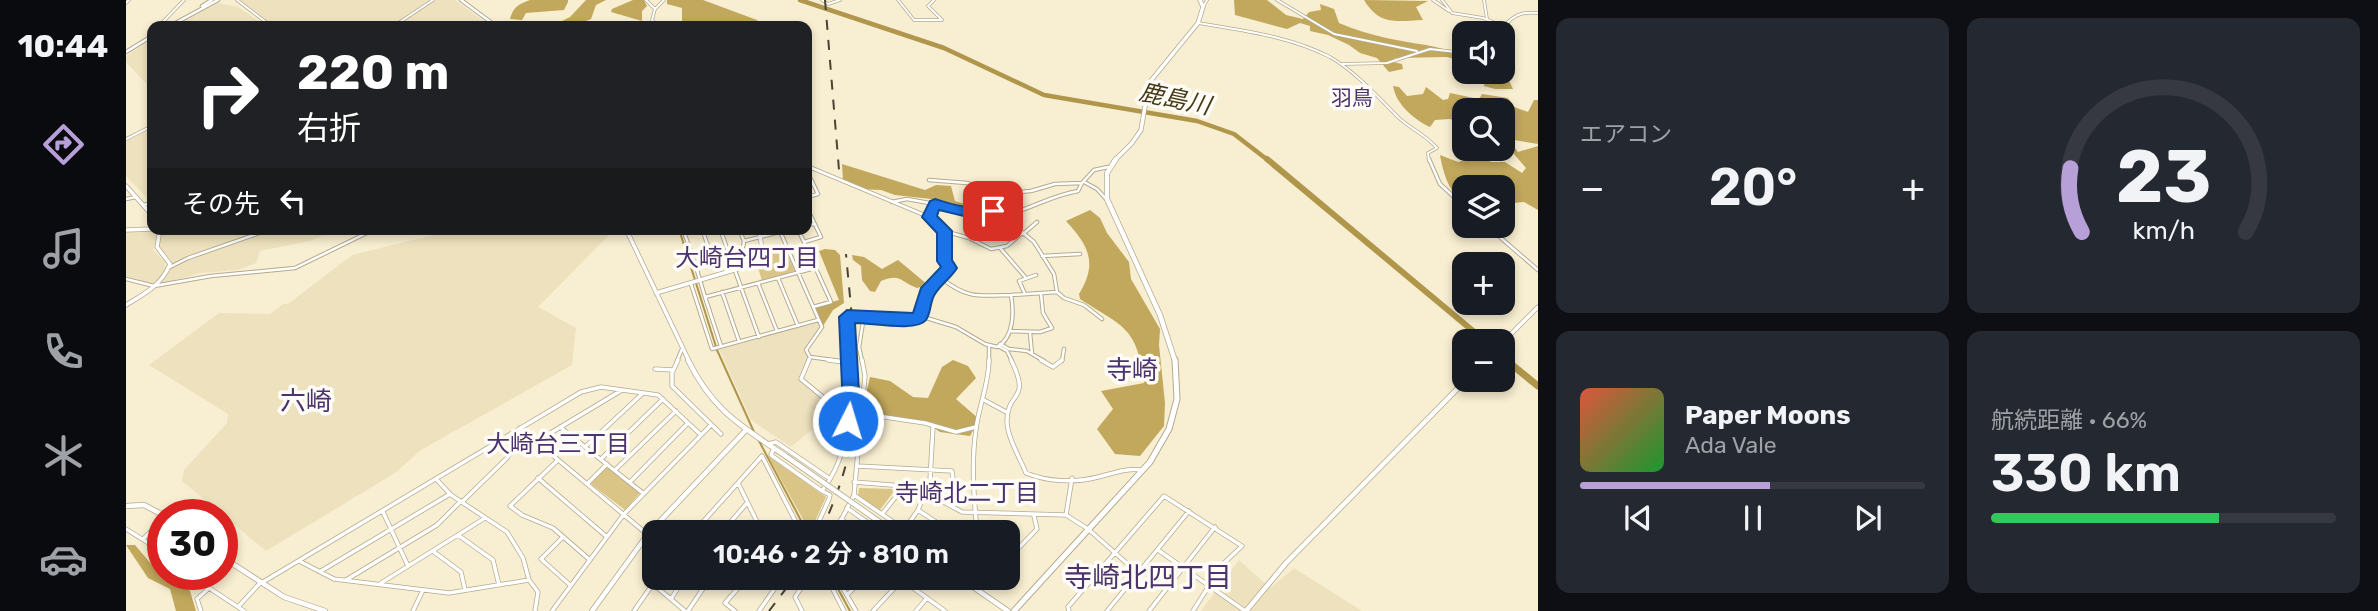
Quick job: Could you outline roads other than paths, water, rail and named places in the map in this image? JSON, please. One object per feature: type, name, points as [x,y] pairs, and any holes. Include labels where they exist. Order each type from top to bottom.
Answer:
[{"type":"main road","points":[[1014,611],[1156,453],[1171,418],[1179,389],[1179,369],[1167,333],[1108,202],[1105,180],[1108,167],[1140,132],[1144,91],[1198,23],[1203,7],[1200,0]]},
{"type":"street","points":[[164,21],[184,0]]},
{"type":"street","points":[[177,21],[212,0]]},
{"type":"street","points":[[178,21],[218,0]]},
{"type":"street","points":[[237,0],[264,21]]},
{"type":"street","points":[[402,21],[433,0]]},
{"type":"street","points":[[461,0],[489,21]]},
{"type":"street","points":[[646,0],[655,9]]},
{"type":"street","points":[[654,21],[655,9],[664,0]]},
{"type":"street","points":[[822,0],[828,4],[840,0]]},
{"type":"street","points":[[898,0],[914,20],[940,21],[942,20],[928,6],[934,0]]},
{"type":"street","points":[[1203,7],[1207,0]]},
{"type":"street","points":[[1278,0],[1334,34],[1418,51]]},
{"type":"street","points":[[1433,0],[1452,13],[1492,21]]},
{"type":"street","points":[[1442,0],[1452,13]]},
{"type":"street","points":[[1484,0],[1487,19]]},
{"type":"street","points":[[1509,21],[1516,15],[1538,13]]},
{"type":"street","points":[[1198,23],[1291,40],[1341,64],[1407,125],[1433,142],[1436,149],[1428,153],[1432,171],[1443,188],[1452,196]]},
{"type":"street","points":[[126,52],[147,39]]},
{"type":"street","points":[[1341,64],[1387,63],[1418,51],[1452,51]]},
{"type":"street","points":[[126,139],[147,128]]},
{"type":"street","points":[[1057,292],[1057,278],[1032,240],[993,216],[998,212],[1007,214],[1055,195],[1078,191],[1094,170],[1108,167]]},
{"type":"street","points":[[812,168],[929,217],[944,231],[969,238],[987,248],[1000,248],[1037,222]]},
{"type":"street","points":[[929,180],[967,183],[994,192],[1009,193],[1031,191],[1055,184],[1083,182],[1097,189],[1108,202]]},
{"type":"street","points":[[812,181],[818,194],[812,196]]},
{"type":"street","points":[[126,186],[147,209]]},
{"type":"street","points":[[126,200],[136,197]]},
{"type":"street","points":[[892,202],[907,200],[935,204],[1009,226]]},
{"type":"street","points":[[143,205],[147,204]]},
{"type":"street","points":[[929,217],[935,204]]},
{"type":"street","points":[[968,212],[979,209],[1001,210],[1007,214]]},
{"type":"street","points":[[804,242],[821,237],[812,219]]},
{"type":"street","points":[[126,230],[147,229]]},
{"type":"street","points":[[822,491],[837,471],[851,409],[847,317],[864,316],[913,322],[920,316],[927,292],[950,268],[945,261],[944,231]]},
{"type":"street","points":[[158,235],[155,246],[158,253],[168,261],[169,268]]},
{"type":"street","points":[[126,306],[163,279],[169,268],[256,235]]},
{"type":"street","points":[[126,279],[154,286],[211,276],[299,267],[363,235]]},
{"type":"street","points":[[629,235],[695,376],[708,396],[746,429],[877,520]]},
{"type":"street","points":[[685,235],[721,346]]},
{"type":"street","points":[[704,235],[714,263]]},
{"type":"street","points":[[722,235],[759,337]]},
{"type":"street","points":[[696,267],[730,258],[743,251],[742,235]]},
{"type":"street","points":[[744,241],[768,235]]},
{"type":"street","points":[[782,235],[822,327],[806,350],[810,357],[802,379],[824,398],[850,398]]},
{"type":"street","points":[[801,235],[831,302],[813,307]]},
{"type":"street","points":[[656,293],[736,272],[751,265],[760,257],[764,247],[762,237]]},
{"type":"street","points":[[1501,238],[1538,270]]},
{"type":"street","points":[[1000,248],[1026,278]]},
{"type":"street","points":[[1042,256],[1080,254]]},
{"type":"street","points":[[705,297],[815,268]]},
{"type":"street","points":[[1025,294],[1019,281],[1037,275]]},
{"type":"street","points":[[778,278],[798,326]]},
{"type":"street","points":[[941,278],[959,292],[980,296],[1057,292],[1064,298],[1084,305],[1101,319]]},
{"type":"street","points":[[758,283],[777,331]]},
{"type":"street","points":[[691,284],[712,349],[818,320]]},
{"type":"street","points":[[722,292],[739,341]]},
{"type":"street","points":[[1010,331],[1040,332],[1053,327],[1043,313],[1041,293]]},
{"type":"street","points":[[999,345],[1010,331],[1015,311],[1011,295]]},
{"type":"street","points":[[1515,330],[1538,307]]},
{"type":"street","points":[[841,520],[854,495],[858,466],[865,376],[859,347],[864,316]]},
{"type":"street","points":[[920,316],[930,322],[958,328],[989,347],[999,345],[1032,354],[1053,367],[1062,362],[1064,348]]},
{"type":"street","points":[[1030,332],[1032,354]]},
{"type":"street","points":[[999,345],[1007,351],[1021,382],[1008,413],[1008,432],[1019,452],[1024,470],[1040,478],[1089,479],[1127,467],[1142,470]]},
{"type":"street","points":[[976,520],[972,466],[976,427],[989,373],[989,347]]},
{"type":"street","points":[[682,349],[670,381],[672,386],[721,434]]},
{"type":"street","points":[[810,357],[851,363]]},
{"type":"street","points":[[655,369],[673,370]]},
{"type":"street","points":[[238,607],[260,584],[581,392],[601,387],[659,395],[701,435]]},
{"type":"street","points":[[346,580],[436,525],[507,458],[512,449],[529,446],[622,390]]},
{"type":"street","points":[[1158,550],[1246,611],[1286,563],[1454,392]]},
{"type":"street","points":[[585,447],[643,393]]},
{"type":"street","points":[[601,459],[663,399]]},
{"type":"street","points":[[984,400],[1008,413]]},
{"type":"street","points":[[851,409],[925,423],[956,432],[976,427]]},
{"type":"street","points":[[615,470],[676,411]]},
{"type":"street","points":[[630,482],[688,423]]},
{"type":"street","points":[[552,611],[624,514],[711,425]]},
{"type":"street","points":[[560,427],[644,494]]},
{"type":"street","points":[[912,520],[927,491],[934,469],[933,427]]},
{"type":"street","points":[[520,428],[642,529]]},
{"type":"street","points":[[661,520],[746,429]]},
{"type":"street","points":[[768,444],[776,442],[830,478]]},
{"type":"street","points":[[774,448],[771,455],[830,495],[819,520]]},
{"type":"street","points":[[706,520],[762,456],[795,520]]},
{"type":"street","points":[[558,460],[510,506],[553,528],[590,560]]},
{"type":"street","points":[[587,484],[607,464]]},
{"type":"street","points":[[858,466],[952,471],[955,497],[949,504]]},
{"type":"street","points":[[538,478],[607,537]]},
{"type":"street","points":[[1066,515],[1072,478]]},
{"type":"street","points":[[436,480],[450,494],[507,532],[523,558],[529,580],[538,592],[535,611]]},
{"type":"street","points":[[854,482],[916,487],[962,512],[1066,515],[1088,529],[1139,573]]},
{"type":"street","points":[[738,483],[756,520]]},
{"type":"street","points":[[882,514],[898,494],[898,485]]},
{"type":"street","points":[[319,572],[450,494]]},
{"type":"street","points":[[854,495],[890,520]]},
{"type":"street","points":[[1068,610],[1164,496],[1242,546],[1223,565],[1193,611]]},
{"type":"street","points":[[733,520],[748,503]]},
{"type":"street","points":[[126,506],[147,507]]},
{"type":"street","points":[[847,508],[864,520]]},
{"type":"street","points":[[918,509],[934,520]]},
{"type":"street","points":[[383,511],[408,566]]},
{"type":"street","points":[[1107,611],[1189,511]]},
{"type":"street","points":[[1020,546],[1037,529],[1034,516]]},
{"type":"street","points":[[379,584],[485,518]]},
{"type":"street","points":[[1149,611],[1215,527]]},
{"type":"street","points":[[126,529],[147,542]]},
{"type":"street","points":[[143,539],[147,535]]},
{"type":"street","points":[[458,535],[493,560],[499,585]]},
{"type":"street","points":[[563,537],[541,559],[571,586]]},
{"type":"street","points":[[592,611],[642,542]]},
{"type":"street","points":[[433,551],[461,572],[465,590]]},
{"type":"street","points":[[299,561],[328,577],[449,593],[529,580]]},
{"type":"street","points":[[238,568],[260,584],[303,606],[325,611]]},
{"type":"street","points":[[873,611],[902,580],[945,611]]},
{"type":"street","points":[[201,611],[197,599],[206,590]]},
{"type":"street","points":[[213,590],[244,611]]},
{"type":"street","points":[[413,611],[424,590]]},
{"type":"street","points":[[635,610],[649,590]]},
{"type":"street","points":[[660,590],[686,611],[701,590]]},
{"type":"street","points":[[671,599],[677,590]]},
{"type":"street","points":[[735,611],[725,603],[736,590]]},
{"type":"street","points":[[759,611],[774,590]]},
{"type":"street","points":[[800,590],[795,597],[800,610]]},
{"type":"street","points":[[833,590],[844,611]]},
{"type":"street","points":[[844,590],[856,611]]},
{"type":"street","points":[[847,595],[852,590]]},
{"type":"street","points":[[977,590],[1008,611]]},
{"type":"street","points":[[916,611],[927,598]]},
{"type":"waterway","name":"鹿島川","points":[[800,0],[944,48],[1044,95],[1197,121],[1234,134],[1269,161]]},
{"type":"waterway","name":"鹿島川","points":[[1267,159],[1471,329]]},
{"type":"waterway","points":[[681,235],[717,350],[754,432]]},
{"type":"waterway","name":"鹿島川","points":[[1515,367],[1538,386]]},
{"type":"waterway","points":[[758,439],[801,520]]},
{"type":"waterway","points":[[839,590],[850,611]]},
{"type":"railway","points":[[825,0],[839,170]]},
{"type":"railway","points":[[826,520],[845,469],[854,409],[853,331],[846,254]]},
{"type":"railway","points":[[769,611],[785,590]]},
{"type":"district","name":"羽鳥","points":[[1352,97]]},
{"type":"district","name":"大崎台四丁目","points":[[747,258]]},
{"type":"district","name":"寺崎","points":[[1132,370]]},
{"type":"district","name":"六崎","points":[[306,401]]},
{"type":"district","name":"大崎台三丁目","points":[[558,444]]},
{"type":"district","name":"寺崎北二丁目","points":[[967,493]]},
{"type":"district","name":"寺崎北四丁目","points":[[1148,577]]}]
